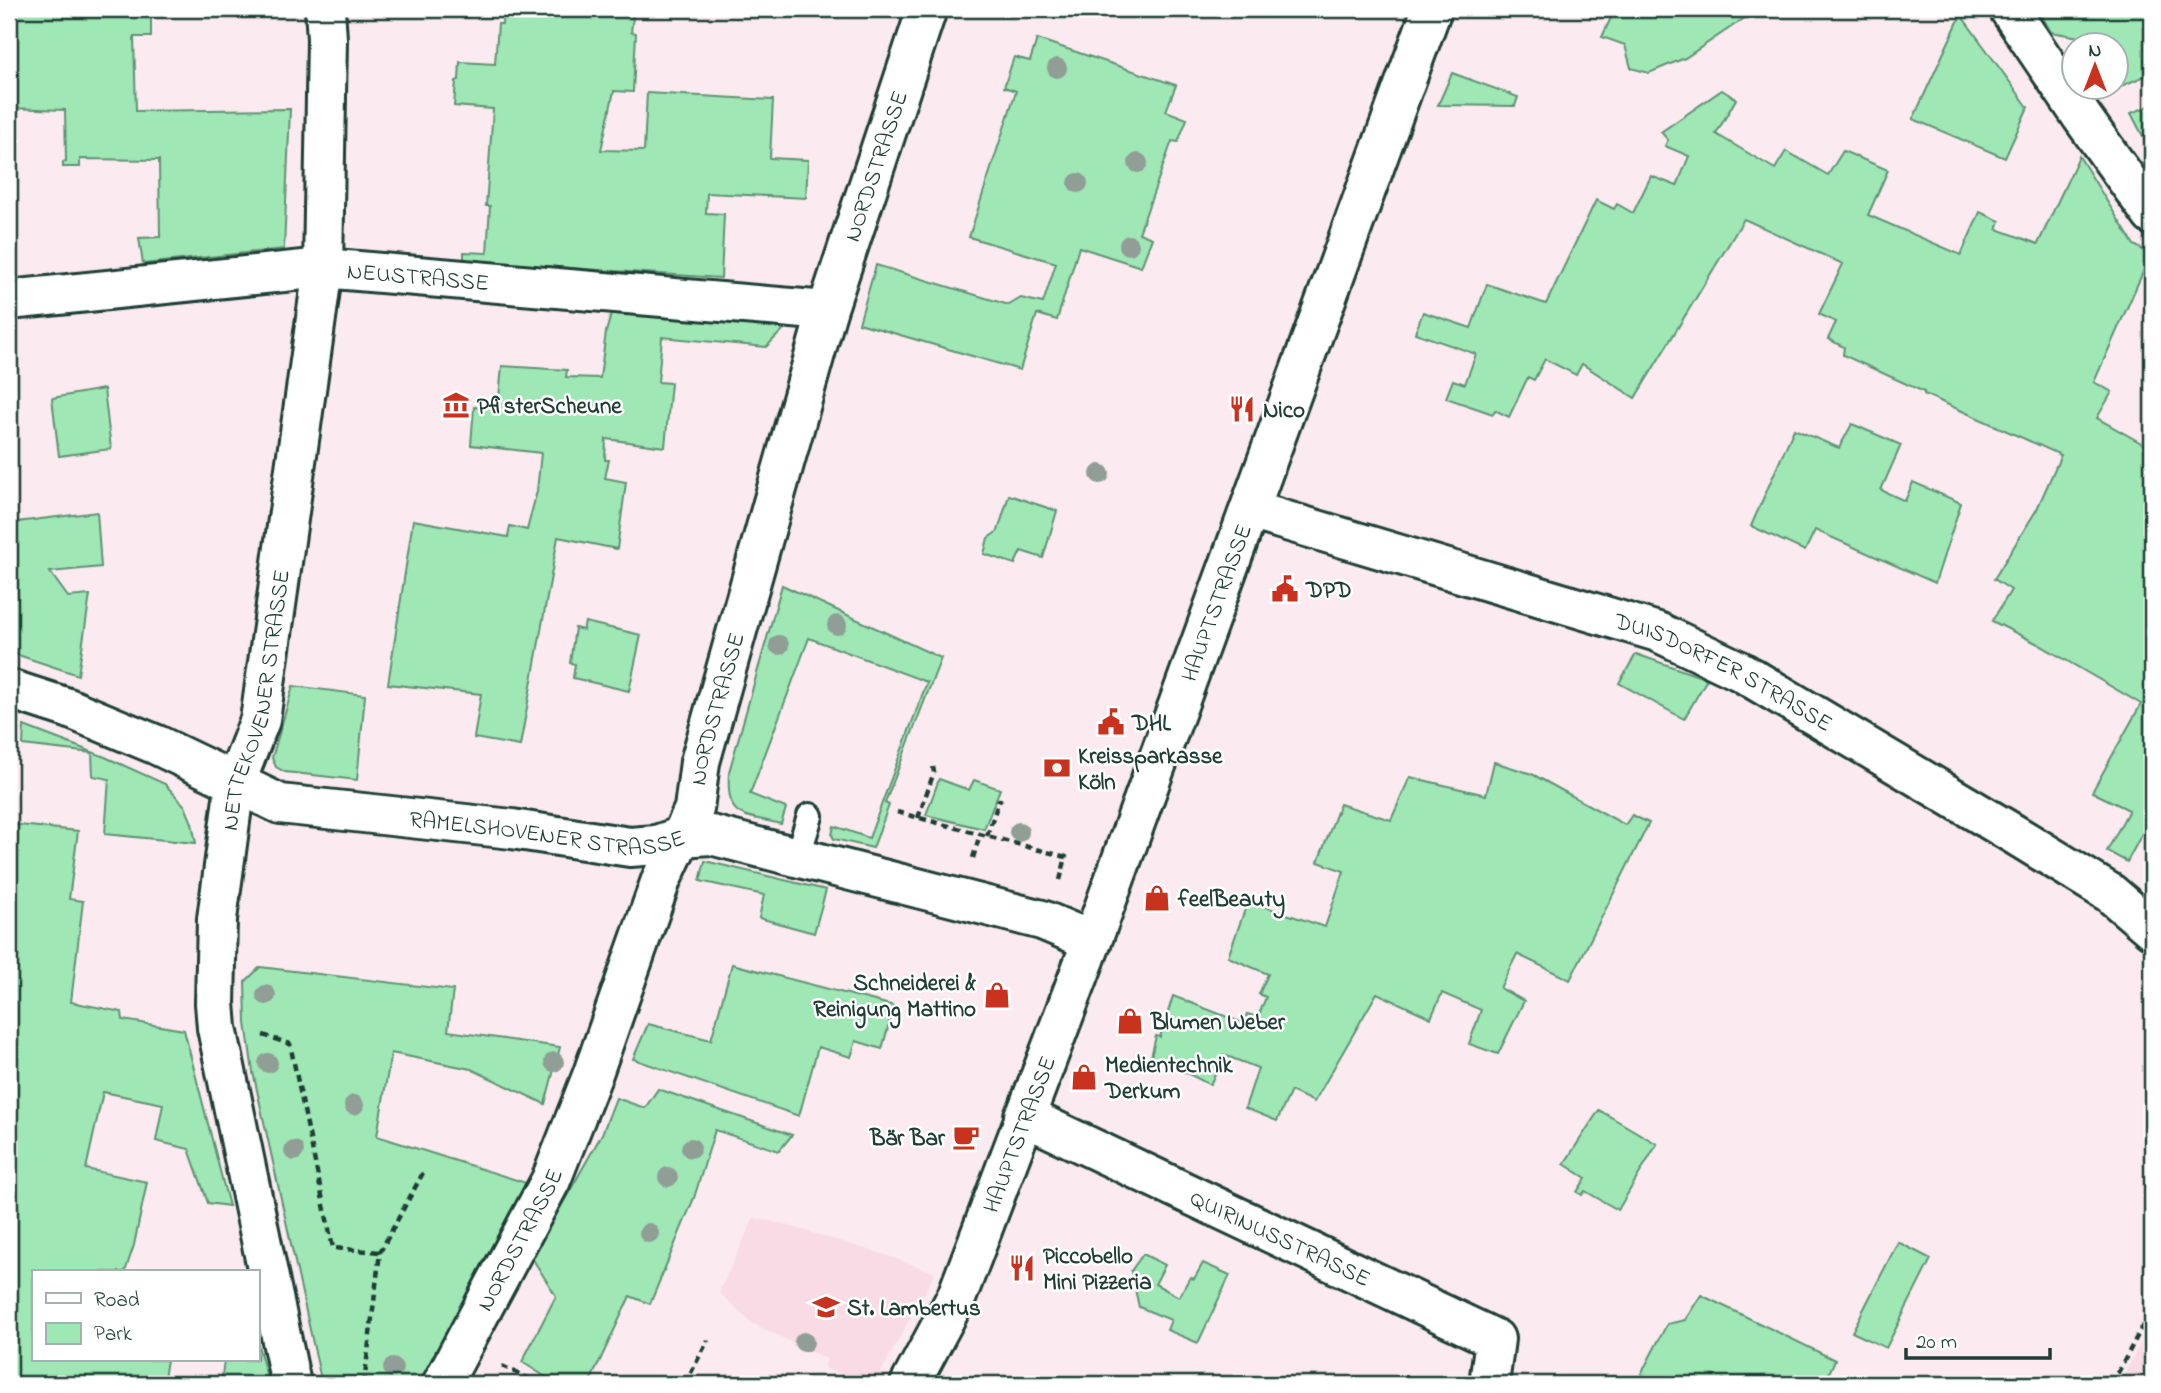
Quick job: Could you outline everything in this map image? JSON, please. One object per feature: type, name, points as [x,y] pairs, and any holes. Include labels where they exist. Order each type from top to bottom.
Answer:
[{"type":"street","name":"NETTEKOVENER STRASSE","points":[[291,1384],[217,1028],[217,919],[236,784],[260,720],[323,268],[327,39],[325,9]]},
{"type":"street","name":"NORDSTRASSE","points":[[442,1384],[551,1180],[592,1076],[661,880],[694,809],[700,762],[827,311],[927,9]]},
{"type":"street","name":"HAUPTSTRASSE","points":[[910,1384],[957,1296],[1092,941],[1432,9]]},
{"type":"street","points":[[2009,9],[2152,215]]},
{"type":"street","name":"NEUSTRASSE","points":[[9,300],[323,268],[827,311]]},
{"type":"street","name":"DUISDORFER STRASSE","points":[[1250,510],[1658,632],[1740,671],[2077,873],[2109,893],[2152,929]]},
{"type":"street","name":"RAMELSHOVENER STRASSE","points":[[9,688],[80,713],[280,804],[512,829],[630,846],[656,845],[680,837],[711,835],[1042,920],[1092,941]]},
{"type":"street","name":"QUIRINUSSTRASSE","points":[[1024,1116],[1495,1339],[1489,1384]]},
{"type":"lane","points":[[797,858],[810,816]]},
{"type":"path","points":[[918,818],[934,772],[933,767]]},
{"type":"path","points":[[987,836],[999,800],[1002,801]]},
{"type":"path","points":[[897,812],[1066,857],[1054,899],[1042,920]]},
{"type":"path","points":[[256,1033],[290,1044],[332,1248],[380,1252]]},
{"type":"path","points":[[364,1384],[380,1252],[424,1171]]},
{"type":"path","points":[[2112,1384],[2152,1308]]},
{"type":"path","points":[[685,1384],[708,1340]]},
{"type":"shaded area","name":"St. Lambertus","points":[[754,1218],[882,1254],[935,1273],[874,1384],[824,1368],[827,1359],[752,1323],[719,1292]]},
{"type":"shaded area","points":[[2152,1322],[2152,1384],[2119,1384]]},
{"type":"green space","points":[[9,9],[151,9],[151,37],[134,37],[136,111],[290,109],[284,249],[143,264],[139,238],[160,237],[159,160],[80,159],[80,167],[63,167],[63,162],[66,161],[65,110],[9,108]]},
{"type":"green space","points":[[503,9],[634,9],[631,32],[636,33],[633,92],[614,91],[601,150],[644,151],[647,93],[773,100],[770,158],[808,160],[806,198],[707,193],[706,213],[724,214],[721,278],[464,261],[464,252],[487,253],[490,206],[486,206],[493,109],[454,106],[456,81],[459,80],[460,62],[495,64],[498,24],[502,24]]},
{"type":"green space","points":[[1615,9],[1758,9],[1685,58],[1649,73],[1631,68],[1625,45],[1602,37]]},
{"type":"green space","points":[[2038,9],[2152,9],[2152,73],[2130,82],[2130,32],[2051,32]]},
{"type":"green space","points":[[1961,15],[2028,107],[2005,158],[1913,119]]},
{"type":"green space","points":[[1037,39],[1176,85],[1166,111],[1187,119],[1178,142],[1172,141],[1139,233],[1152,238],[1141,267],[1079,247],[1057,320],[1037,314],[1020,370],[859,323],[876,265],[1009,305],[1021,298],[1043,303],[1056,263],[969,237],[1016,91],[1004,87],[1014,57],[1030,61]]},
{"type":"green space","points":[[1452,73],[1518,97],[1515,106],[1438,105]]},
{"type":"green space","points":[[1722,90],[1736,99],[1716,134],[1775,169],[1786,151],[1828,175],[1843,151],[1888,170],[1868,215],[1961,255],[1980,212],[2000,221],[1997,229],[2038,244],[2079,156],[2134,245],[2151,254],[2094,382],[2112,392],[2097,418],[2152,449],[2152,463],[2148,471],[2152,473],[2152,511],[2149,518],[2152,520],[2152,815],[2127,862],[2107,851],[2129,810],[2092,792],[2141,704],[2038,644],[1992,621],[2011,590],[1994,579],[2037,509],[2061,455],[1843,355],[1844,347],[1828,339],[1836,322],[1819,314],[1843,264],[1744,219],[1635,398],[1582,364],[1576,375],[1545,359],[1534,380],[1528,377],[1509,417],[1495,410],[1493,414],[1446,398],[1453,380],[1465,384],[1476,354],[1415,333],[1423,312],[1471,328],[1487,284],[1546,304],[1596,200],[1614,209],[1617,204],[1633,213],[1651,176],[1677,186],[1689,156],[1665,146],[1668,140],[1661,132]]},
{"type":"green space","points":[[2152,105],[2152,154],[2131,113]]},
{"type":"green space","points":[[612,311],[786,327],[766,347],[662,337],[658,382],[671,383],[665,447],[606,439],[605,460],[609,460],[605,478],[626,482],[617,549],[558,537],[520,746],[474,738],[481,694],[388,684],[413,520],[508,537],[510,526],[527,530],[537,491],[541,453],[471,445],[474,407],[498,408],[502,366],[567,370],[566,377],[600,378],[606,332]]},
{"type":"green space","points":[[104,389],[111,449],[59,456],[52,398]]},
{"type":"green space","points":[[1852,424],[1901,445],[1881,490],[1905,501],[1913,482],[1961,503],[1935,583],[1815,530],[1805,551],[1751,526],[1794,429],[1839,448]]},
{"type":"green space","points":[[1009,495],[1057,511],[1043,558],[1021,551],[1015,564],[984,554],[988,538],[998,531]]},
{"type":"green space","points":[[97,512],[101,567],[50,572],[68,597],[90,595],[78,675],[9,652],[9,523]]},
{"type":"green space","points":[[782,585],[941,658],[885,803],[889,805],[873,848],[834,839],[834,826],[869,838],[927,682],[809,638],[750,794],[786,808],[781,824],[746,816],[734,807],[730,799],[729,772]]},
{"type":"green space","points":[[585,622],[641,635],[629,691],[573,678],[575,664],[570,663],[575,628],[583,630]]},
{"type":"green space","points":[[1636,654],[1707,679],[1684,719],[1619,683]]},
{"type":"green space","points":[[293,686],[365,695],[357,780],[285,772],[276,767],[272,758]]},
{"type":"green space","points":[[24,726],[105,757],[165,784],[185,806],[196,843],[105,834],[109,779],[93,776],[92,753],[23,745]]},
{"type":"green space","points":[[1494,762],[1532,774],[1625,825],[1632,815],[1649,823],[1570,980],[1517,954],[1500,988],[1524,1001],[1498,1054],[1469,1044],[1481,1010],[1442,993],[1431,1018],[1377,993],[1314,1102],[1291,1091],[1277,1121],[1245,1108],[1258,1068],[1224,1055],[1210,1085],[1151,1057],[1156,1036],[1160,1037],[1173,996],[1243,1023],[1247,1014],[1258,1017],[1266,997],[1259,994],[1268,974],[1228,957],[1248,901],[1325,927],[1344,871],[1318,862],[1340,804],[1391,820],[1410,777],[1486,795]]},
{"type":"green space","points":[[939,779],[969,790],[974,780],[1000,789],[984,829],[926,815]]},
{"type":"green space","points":[[9,824],[78,831],[69,899],[83,901],[71,1002],[122,1012],[123,1020],[184,1030],[229,1206],[208,1203],[189,1149],[156,1141],[163,1104],[103,1092],[86,1169],[147,1182],[134,1245],[126,1270],[32,1270],[32,1362],[167,1362],[163,1384],[9,1384]]},
{"type":"green space","points":[[705,861],[826,890],[814,933],[759,918],[764,895],[700,881]]},
{"type":"green space","points":[[732,964],[894,1006],[882,1049],[856,1041],[851,1057],[818,1047],[799,1116],[633,1059],[648,1024],[711,1040]]},
{"type":"green space","points":[[260,967],[453,990],[448,1031],[560,1047],[545,1104],[471,1069],[391,1053],[377,1136],[526,1183],[419,1384],[322,1384],[253,1072],[246,1023],[245,982]]},
{"type":"green space","points":[[658,1089],[792,1135],[779,1151],[715,1130],[694,1198],[650,1304],[630,1296],[589,1384],[557,1384],[522,1362],[556,1296],[532,1258],[602,1134],[616,1098],[645,1108]]},
{"type":"green space","points":[[1599,1110],[1657,1144],[1618,1210],[1585,1191],[1582,1195],[1577,1192],[1586,1178],[1564,1164]]},
{"type":"green space","points":[[1898,1242],[1931,1259],[1886,1348],[1852,1332]]},
{"type":"green space","points":[[1143,1254],[1165,1265],[1155,1284],[1179,1297],[1190,1277],[1194,1279],[1203,1263],[1230,1275],[1198,1343],[1167,1330],[1171,1320],[1139,1307],[1131,1271]]},
{"type":"green space","points":[[1701,1295],[1835,1360],[1824,1384],[1735,1384],[1723,1379],[1720,1384],[1659,1384],[1641,1374],[1667,1324],[1685,1320]]},
{"type":"green space","points":[[259,1349],[269,1384],[221,1384],[224,1362],[259,1362]]},
{"type":"place","name":"PfisterScheune","points":[[456,405]]},
{"type":"place","name":"Nico","points":[[1242,409]]},
{"type":"place","name":"DPD","points":[[1285,589]]},
{"type":"place","name":"DHL","points":[[1111,722]]},
{"type":"place","name":"Kreissparkasse Köln","points":[[1057,768]]},
{"type":"place","name":"feelBeauty","points":[[1157,898]]},
{"type":"place","name":"Schneiderei & Reinigung Mattino","points":[[997,995]]},
{"type":"place","name":"Blumen Weber","points":[[1130,1021]]},
{"type":"place","name":"Medientechnik Derkum","points":[[1084,1077]]},
{"type":"place","name":"Bär Bar","points":[[966,1137]]},
{"type":"place","name":"Piccobello Mini Pizzeria","points":[[1022,1268]]},
{"type":"place","name":"St. Lambertus","points":[[826,1307]]}]
